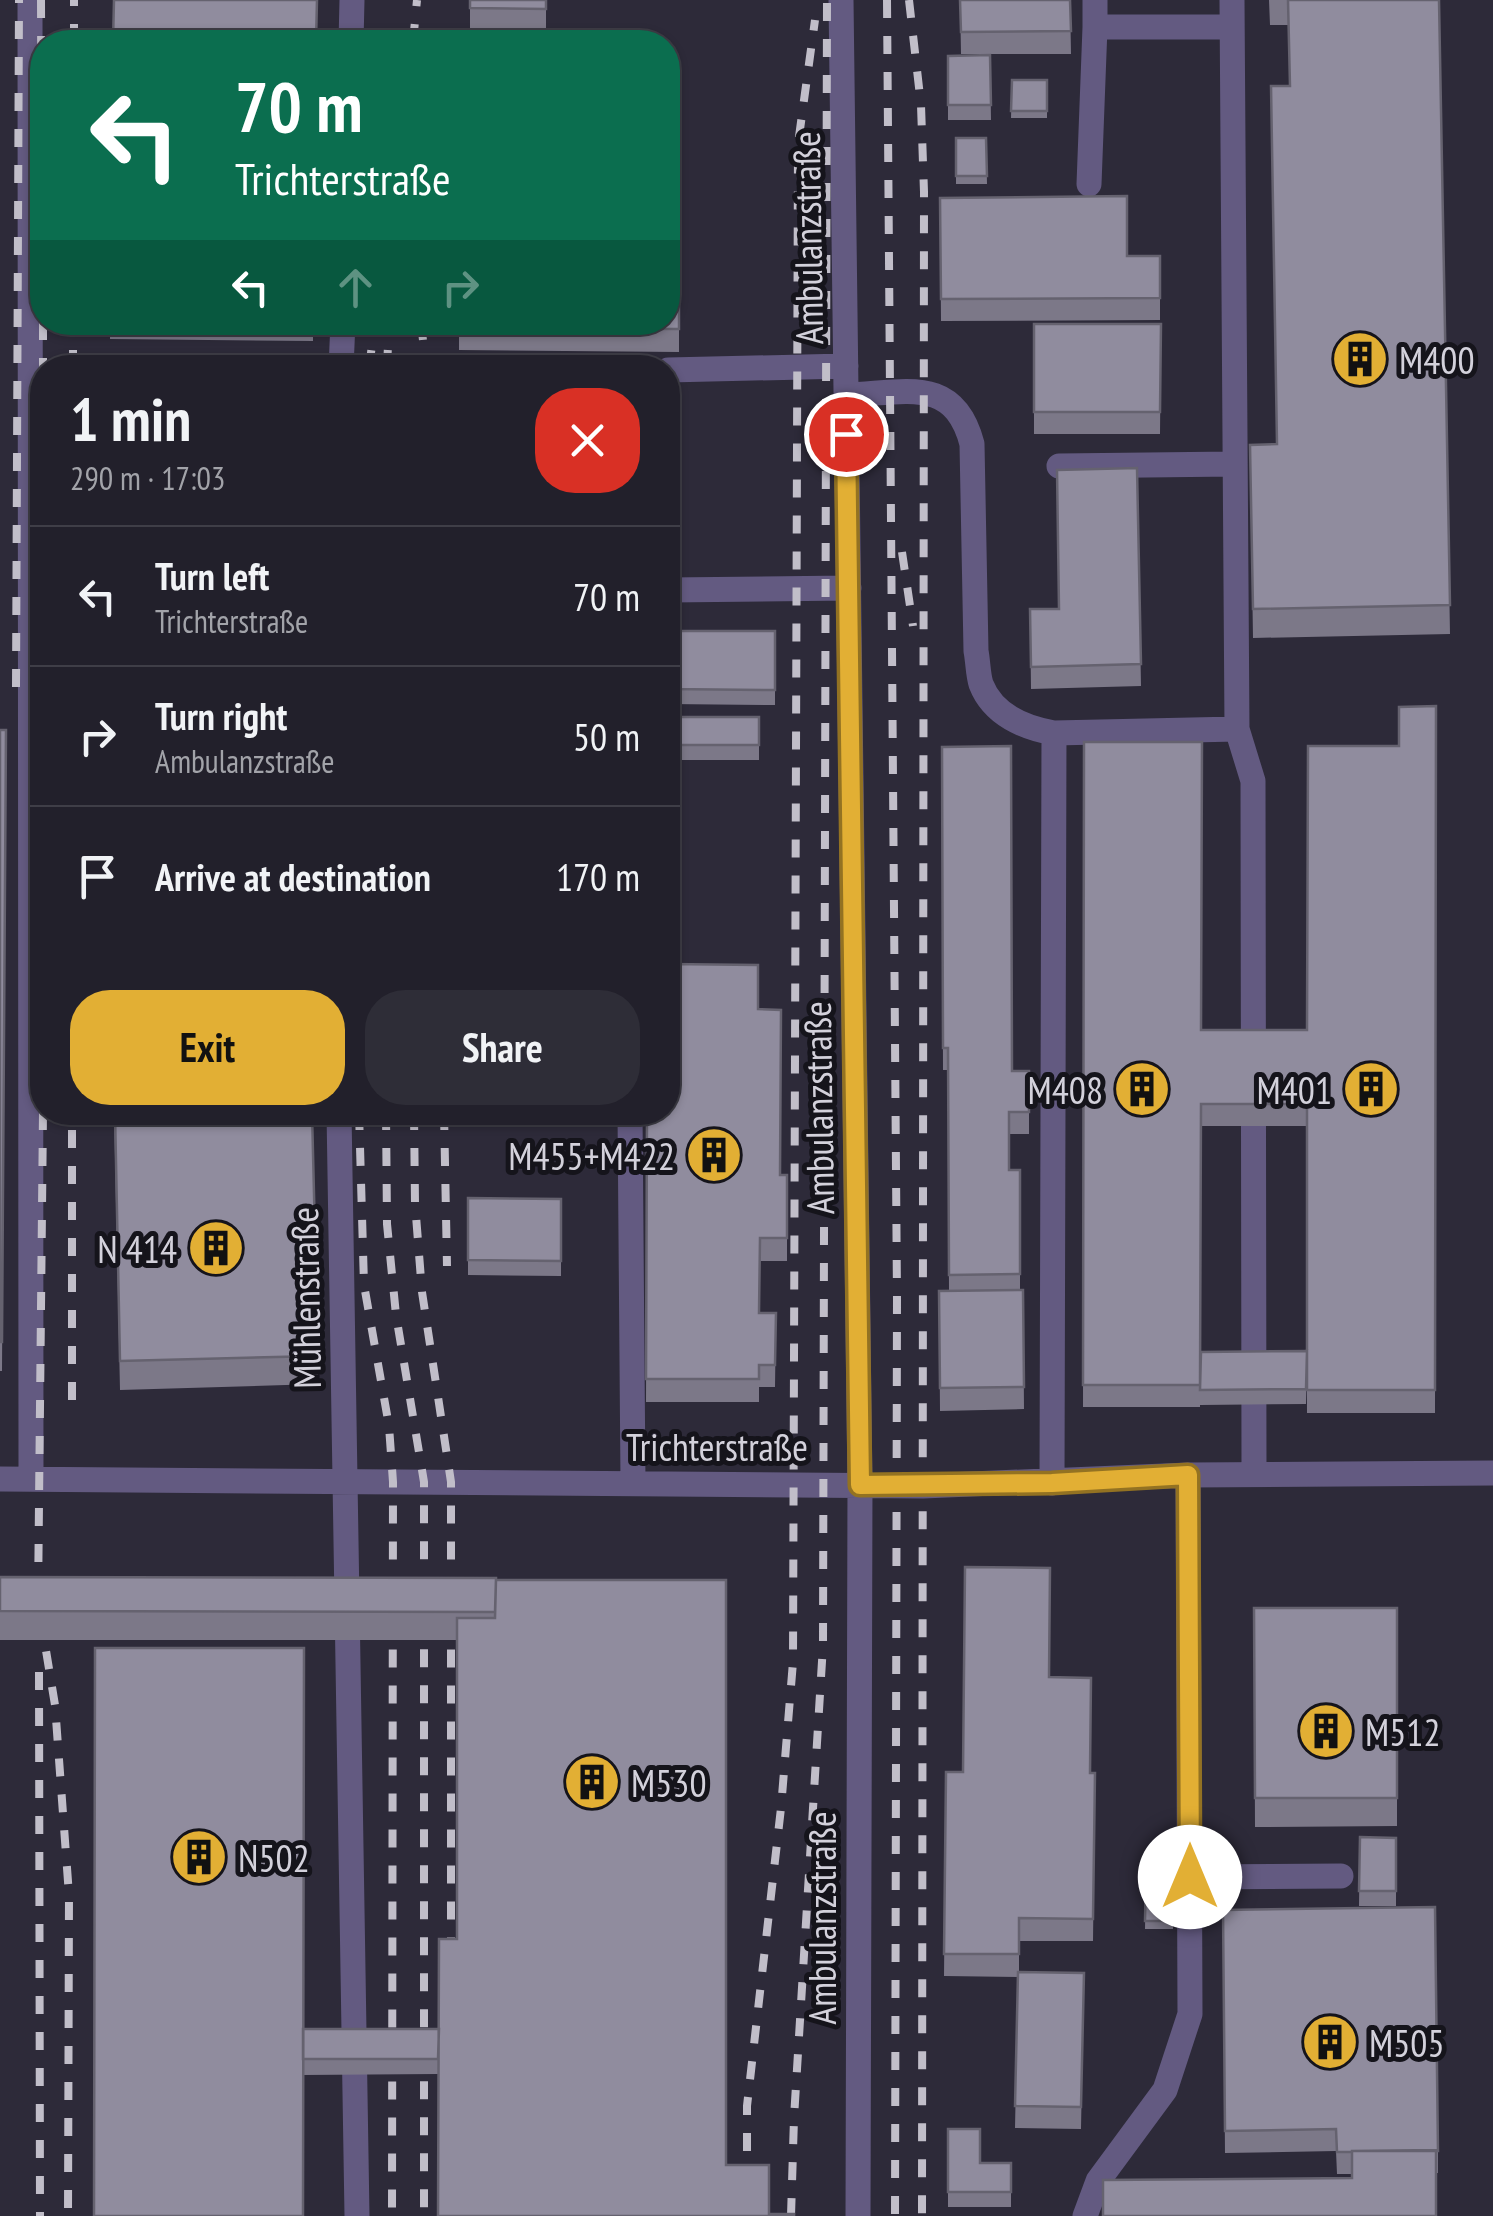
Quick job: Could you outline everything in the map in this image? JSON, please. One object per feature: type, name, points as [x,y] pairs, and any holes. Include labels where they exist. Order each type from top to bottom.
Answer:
[{"type":"street","points":[[30,0],[30,30]]},
{"type":"street","points":[[351,30],[352,0]]},
{"type":"street","name":"Ambulanzstraße","points":[[841,0],[860,1485],[858,2216]]},
{"type":"street","points":[[1089,184],[1095,0]]},
{"type":"street","points":[[1232,0],[1237,729],[1253,782],[1254,1474]]},
{"type":"street","points":[[1095,27],[1232,27]]},
{"type":"street","points":[[680,370],[846,366]]},
{"type":"street","points":[[846,395],[924,393],[947,399],[966,419],[972,444],[976,651],[981,684],[997,708],[1027,728],[1054,733],[1237,729]]},
{"type":"street","points":[[1059,466],[1234,464]]},
{"type":"street","points":[[680,590],[849,588]]},
{"type":"street","points":[[1052,1483],[1054,733]]},
{"type":"street","points":[[31,1125],[31,1479]]},
{"type":"street","name":"Mühlenstraße","points":[[339,1125],[357,2216]]},
{"type":"street","points":[[630,1125],[633,1483]]},
{"type":"street","name":"Trichterstraße","points":[[0,1480],[860,1485],[1052,1483],[1188,1475],[1493,1474]]},
{"type":"street","points":[[1085,2216],[1098,2181],[1165,2090],[1190,2014],[1188,1475]]},
{"type":"street","points":[[1190,1877],[1341,1876]]},
{"type":"building","points":[[114,0],[317,0],[316,30],[113,30]]},
{"type":"building","points":[[470,0],[546,0],[546,9],[470,8]]},
{"type":"building","points":[[960,0],[1070,0],[1071,31],[961,32]]},
{"type":"building","name":"M400","points":[[1288,0],[1439,0],[1450,605],[1253,609],[1250,445],[1277,444],[1271,86],[1290,86]]},
{"type":"building","points":[[990,55],[991,105],[948,105],[948,56]]},
{"type":"building","points":[[1012,80],[1047,80],[1047,111],[1011,111]]},
{"type":"building","points":[[956,138],[986,138],[987,176],[956,176]]},
{"type":"building","points":[[1127,196],[1127,256],[1160,256],[1160,298],[941,299],[940,198]]},
{"type":"building","points":[[1034,324],[1161,324],[1160,412],[1034,412]]},
{"type":"building","points":[[1137,468],[1141,664],[1031,667],[1030,609],[1059,609],[1057,470]]},
{"type":"building","points":[[680,631],[775,631],[775,690],[680,689]]},
{"type":"building","points":[[1436,706],[1435,1390],[1307,1390],[1307,1104],[1201,1104],[1200,1385],[1083,1385],[1084,742],[1202,742],[1201,1030],[1307,1030],[1308,746],[1399,746],[1399,707]]},
{"type":"building","points":[[680,717],[759,717],[759,745],[680,745]]},
{"type":"building","points":[[0,730],[6,730],[2,1342],[0,1342]]},
{"type":"building","points":[[1011,746],[1012,1071],[1029,1071],[1029,1112],[1009,1112],[1009,1170],[1020,1170],[1020,1274],[949,1275],[942,747]]},
{"type":"building","name":"M455+M422","points":[[680,964],[758,965],[758,1009],[781,1010],[780,1175],[787,1175],[787,1238],[760,1238],[759,1313],[776,1313],[775,1365],[759,1365],[759,1379],[646,1379],[647,1125],[680,1125]]},
{"type":"building","name":"N 414","points":[[115,1125],[312,1125],[318,1356],[120,1361]]},
{"type":"building","points":[[468,1198],[561,1199],[561,1261],[468,1260]]},
{"type":"building","points":[[1023,1290],[1024,1387],[940,1388],[939,1291]]},
{"type":"building","points":[[1307,1351],[1306,1389],[1200,1390],[1201,1352]]},
{"type":"building","points":[[965,1567],[1050,1568],[1049,1677],[1091,1678],[1090,1773],[1095,1773],[1093,1919],[1019,1918],[1019,1954],[944,1954],[946,1772],[963,1772]]},
{"type":"building","points":[[0,1577],[496,1578],[495,1612],[0,1611]]},
{"type":"building","name":"M530","points":[[496,1580],[726,1580],[726,2165],[769,2165],[769,2216],[438,2216],[439,1939],[457,1939],[457,1618],[495,1618]]},
{"type":"building","name":"M512","points":[[1254,1608],[1397,1608],[1397,1798],[1255,1798]]},
{"type":"building","name":"N502","points":[[95,1648],[304,1648],[303,2216],[94,2216]]},
{"type":"building","points":[[1360,1837],[1396,1838],[1396,1891],[1359,1891]]},
{"type":"building","points":[[1146,1871],[1174,1871],[1173,1921],[1145,1921]]},
{"type":"building","name":"M505","points":[[1435,1907],[1438,2151],[1337,2152],[1336,2129],[1225,2131],[1223,1910]]},
{"type":"building","points":[[1018,1972],[1084,1973],[1081,2107],[1015,2106]]},
{"type":"building","points":[[303,2029],[439,2029],[438,2059],[303,2059]]},
{"type":"building","points":[[948,2129],[980,2129],[980,2163],[1011,2163],[1011,2192],[948,2192]]},
{"type":"building","points":[[1436,2150],[1436,2216],[1103,2216],[1103,2180],[1352,2178],[1352,2151]]},
{"type":"railway","points":[[16,687],[19,0]]},
{"type":"railway","points":[[41,0],[41,30]]},
{"type":"railway","points":[[74,0],[74,30]]},
{"type":"railway","points":[[414,30],[417,0]]},
{"type":"railway","points":[[791,2216],[823,1645],[827,0]]},
{"type":"railway","points":[[887,0],[897,1299],[895,2216]]},
{"type":"railway","points":[[909,0],[921,105],[924,192],[922,2216]]},
{"type":"railway","points":[[747,2187],[747,2106],[781,1808],[793,1662],[798,144],[815,20]]},
{"type":"railway","points":[[43,335],[43,355]]},
{"type":"railway","points":[[73,335],[73,355]]},
{"type":"railway","points":[[371,355],[373,335]]},
{"type":"railway","points":[[388,335],[388,355]]},
{"type":"railway","points":[[422,335],[425,355]]},
{"type":"railway","points":[[902,552],[913,626]]},
{"type":"railway","points":[[43,1125],[38,1602],[55,1705],[69,1895],[68,2216]]},
{"type":"railway","points":[[72,1125],[72,1400]]},
{"type":"railway","points":[[359,1125],[364,1285],[389,1426],[393,1482],[392,2216]]},
{"type":"railway","points":[[386,1125],[387,1224],[396,1315],[424,1482],[424,2216]]},
{"type":"railway","points":[[414,1125],[422,1292],[451,1482],[451,1962]]},
{"type":"railway","points":[[444,1125],[447,1266]]},
{"type":"railway","points":[[39,1672],[40,2216]]},
{"type":"place","name":"M400","points":[[1360,359]]},
{"type":"place","name":"M408","points":[[1142,1089]]},
{"type":"place","name":"M401","points":[[1371,1089]]},
{"type":"place","name":"M455+M422","points":[[714,1155]]},
{"type":"place","name":"N 414","points":[[216,1248]]},
{"type":"place","name":"M512","points":[[1326,1731]]},
{"type":"place","name":"M530","points":[[592,1782]]},
{"type":"place","name":"N502","points":[[199,1857]]},
{"type":"place","name":"M505","points":[[1330,2042]]},
{"type":"route","points":[[846,434],[860,1485],[1052,1483],[1188,1475],[1190,1877]]}]
